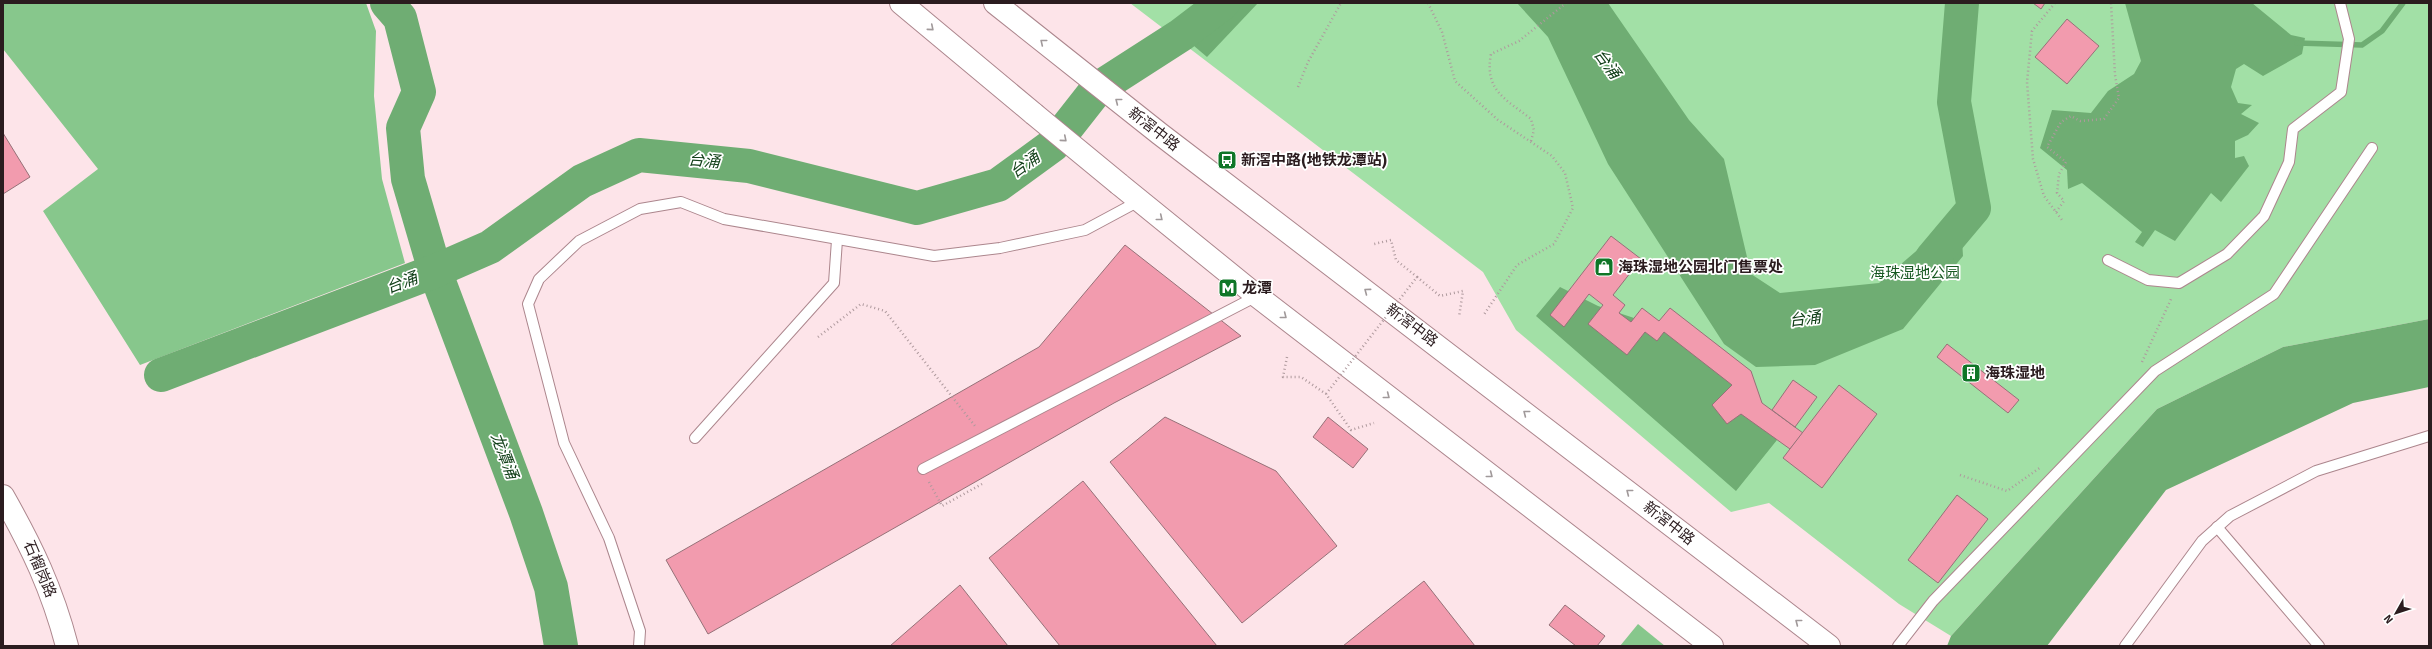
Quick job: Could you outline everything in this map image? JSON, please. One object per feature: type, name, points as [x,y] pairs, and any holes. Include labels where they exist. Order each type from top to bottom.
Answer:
[{"type":"main road","points":[[901,3],[1139,201],[1257,296],[1712,646]]},
{"type":"main road","name":"新滘中路","points":[[995,3],[1160,134],[1829,646]]},
{"type":"main road","name":"石榴岗路","points":[[3,496],[31,544],[50,588],[67,646]]},
{"type":"lane","points":[[2108,260],[2148,280],[2179,283],[2227,254],[2264,216],[2288,162],[2293,129],[2341,92],[2349,39],[2340,3]]},
{"type":"lane","points":[[1898,646],[1933,601],[2155,371],[2274,294],[2372,148]]},
{"type":"lane","points":[[639,646],[640,631],[609,538],[564,442],[528,304],[539,279],[579,241],[640,209],[681,202],[724,219],[934,256],[1000,248],[1085,230],[1139,201]]},
{"type":"lane","points":[[695,438],[834,283],[837,240]]},
{"type":"lane","points":[[923,469],[983,436],[1257,296]]},
{"type":"lane","points":[[2125,646],[2202,541],[2230,516],[2316,471],[2429,436]]},
{"type":"lane","points":[[2217,527],[2319,646]]},
{"type":"path","points":[[1298,87],[1308,62],[1341,3]]},
{"type":"path","points":[[1428,3],[1442,32],[1455,82],[1498,120],[1552,156],[1565,173],[1573,208],[1554,244],[1517,265],[1483,316]]},
{"type":"path","points":[[1531,141],[1534,130],[1531,119],[1502,98],[1493,85],[1488,68],[1491,54],[1519,41],[1566,3]]},
{"type":"path","points":[[2055,3],[2032,31],[2027,82],[2033,158],[2044,196],[2062,220]]},
{"type":"path","points":[[2056,212],[2064,201],[2057,193],[2059,174],[2066,162],[2046,147],[2061,122],[2071,116],[2080,121],[2104,119],[2119,98],[2115,75],[2111,3]]},
{"type":"path","points":[[1374,244],[1391,240],[1396,260],[1440,296],[1463,291],[1459,317]]},
{"type":"path","points":[[1326,394],[1417,277]]},
{"type":"path","points":[[2138,370],[2179,283]]},
{"type":"path","points":[[818,337],[861,304],[885,311],[983,436]]},
{"type":"path","points":[[1287,357],[1283,377],[1301,378],[1326,394],[1351,430],[1374,423]]},
{"type":"path","points":[[1960,474],[2007,491],[2042,466]]},
{"type":"path","points":[[923,469],[942,506],[982,484]]},
{"type":"green space","name":"海珠湿地公园","points":[[1130,3],[2429,3],[2429,319],[2283,347],[2157,409],[1951,636],[1899,604],[1769,503],[1731,512],[1516,330],[1483,272]]},
{"type":"shaded area","points":[[3,3],[366,3],[376,31],[374,96],[382,179],[405,263],[140,365],[43,211],[98,169],[3,49]]},
{"type":"shaded area","points":[[1638,624],[1665,646],[1620,646]]},
{"type":"water","points":[[1207,3],[1258,3],[1207,57],[1173,28]]},
{"type":"water","points":[[1517,3],[1608,3],[1689,120],[1724,159],[1751,274],[1780,293],[1879,283],[1936,234],[1961,223],[1963,256],[1903,329],[1815,365],[1756,367],[1724,344],[1608,164],[1548,37]]},
{"type":"water","points":[[2125,3],[2252,3],[2291,35],[2305,38],[2302,54],[2263,76],[2244,64],[2236,69],[2231,87],[2238,103],[2252,105],[2241,114],[2259,123],[2248,135],[2235,141],[2235,158],[2244,156],[2249,166],[2221,202],[2211,193],[2175,241],[2155,230],[2143,247],[2135,242],[2142,232],[2082,183],[2068,189],[2067,170],[2040,148],[2052,110],[2091,113],[2108,91],[2134,74],[2141,61]]},
{"type":"water","points":[[1560,287],[1598,306],[1667,329],[1738,380],[1777,440],[1736,491],[1536,316]]},
{"type":"water","points":[[2429,319],[2429,387],[2353,403],[2166,490],[2047,646],[1947,646],[1951,636],[2157,409],[2283,347]]},
{"type":"building","points":[[2033,3],[2045,3],[2041,9]]},
{"type":"building","points":[[2067,19],[2099,46],[2067,84],[2035,57]]},
{"type":"building","points":[[3,133],[30,177],[3,194]]},
{"type":"building","points":[[1611,236],[1641,259],[1613,295],[1625,305],[1619,313],[1631,322],[1642,308],[1659,321],[1670,308],[1751,371],[1762,403],[1803,433],[1790,449],[1741,414],[1727,424],[1712,405],[1732,385],[1664,332],[1657,341],[1645,332],[1627,355],[1588,324],[1603,305],[1589,294],[1564,327],[1550,315]]},
{"type":"building","name":"龙潭","points":[[1125,245],[1241,336],[1114,403],[708,634],[666,560],[1039,347]]},
{"type":"building","name":"海珠湿地","points":[[1947,344],[2019,400],[2008,413],[1937,357]]},
{"type":"building","points":[[1793,380],[1817,397],[1795,427],[1772,410]]},
{"type":"building","points":[[1839,385],[1877,414],[1822,488],[1783,458]]},
{"type":"building","points":[[1165,417],[1276,471],[1337,546],[1242,623],[1110,462]]},
{"type":"building","points":[[1328,417],[1368,449],[1353,468],[1313,437]]},
{"type":"building","points":[[1083,481],[1217,646],[1060,646],[989,558]]},
{"type":"building","points":[[1957,495],[1988,519],[1938,583],[1908,560]]},
{"type":"building","points":[[1424,581],[1475,646],[1343,646]]},
{"type":"building","points":[[960,585],[1008,646],[890,646]]},
{"type":"building","points":[[1565,605],[1605,636],[1597,646],[1576,646],[1549,625]]},
{"type":"waterway","name":"龙潭涌","points":[[387,3],[400,18],[419,92],[403,128],[408,179],[435,271],[526,513],[551,587],[561,646]]},
{"type":"waterway","name":"台涌","points":[[161,375],[435,271],[490,247],[582,181],[639,155],[749,166],[917,208],[998,185],[1053,145],[1097,89],[1181,35],[1223,3]]},
{"type":"waterway","name":"台涌","points":[[1932,258],[1974,208],[1954,102],[1962,3]]},
{"type":"waterway","points":[[2297,43],[2362,45],[2382,31],[2403,3]]},
{"type":"place","name":"新滘中路(地铁龙潭站)","points":[[1227,160]]},
{"type":"place","name":"海珠湿地公园北门售票处","points":[[1604,267]]},
{"type":"place","name":"龙潭","points":[[1228,288]]},
{"type":"place","name":"海珠湿地","points":[[1971,373]]}]
